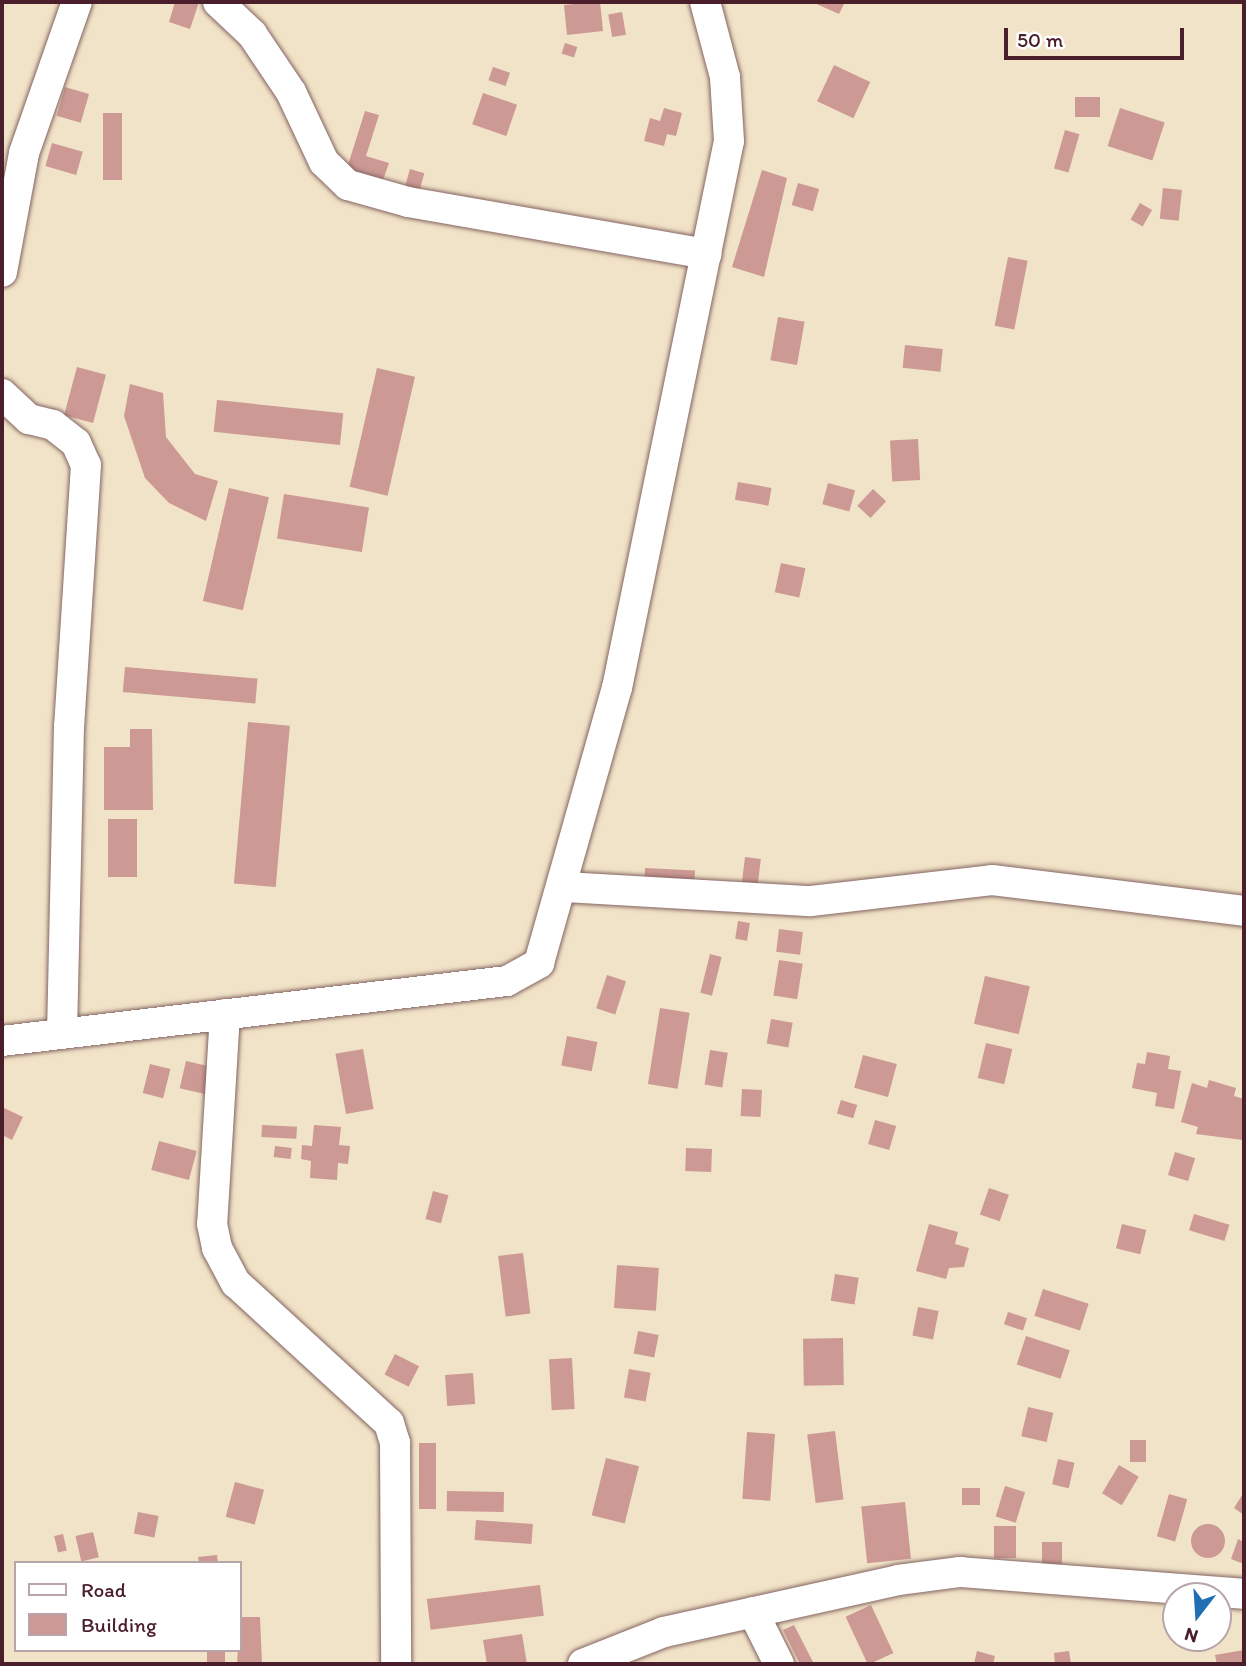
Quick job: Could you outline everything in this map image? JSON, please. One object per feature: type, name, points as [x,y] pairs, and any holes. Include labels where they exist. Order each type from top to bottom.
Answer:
[{"type":"street","points":[[2,272],[24,153],[77,2]]},
{"type":"street","points":[[218,2],[252,34],[292,92],[324,162],[348,185],[408,202],[707,254]]},
{"type":"street","points":[[2,1041],[528,974],[539,963],[565,887],[617,688],[729,141],[725,77],[705,2]]},
{"type":"street","points":[[2,394],[29,419],[53,425],[76,443],[86,465],[69,726],[62,1034]]},
{"type":"street","points":[[565,887],[811,901],[992,880],[1244,911]]},
{"type":"street","points":[[225,1014],[212,1224],[217,1248],[236,1283],[389,1423],[395,1443],[396,1664]]},
{"type":"street","points":[[583,1664],[664,1632],[960,1572],[1244,1594]]},
{"type":"street","points":[[753,1612],[779,1664]]},
{"type":"building","points":[[175,2],[199,2],[190,29],[169,22]]},
{"type":"building","points":[[600,2],[603,31],[567,35],[564,5]]},
{"type":"building","points":[[812,2],[845,2],[839,14]]},
{"type":"building","points":[[622,12],[626,35],[612,37],[608,14]]},
{"type":"building","points":[[565,43],[577,47],[574,57],[562,53]]},
{"type":"building","points":[[834,65],[870,82],[853,118],[817,101]]},
{"type":"building","points":[[493,67],[510,73],[505,86],[488,80]]},
{"type":"building","points":[[65,87],[89,94],[81,123],[57,116]]},
{"type":"building","points":[[483,93],[517,105],[506,136],[472,124]]},
{"type":"building","points":[[1075,97],[1100,97],[1100,117],[1075,117]]},
{"type":"building","points":[[664,108],[682,113],[676,136],[667,134],[664,146],[644,141],[650,118],[660,121]]},
{"type":"building","points":[[1120,108],[1165,123],[1152,161],[1108,146]]},
{"type":"building","points":[[365,111],[379,115],[366,156],[389,163],[383,180],[347,168]]},
{"type":"building","points":[[103,113],[122,113],[122,180],[103,180]]},
{"type":"building","points":[[1065,130],[1079,134],[1068,173],[1054,168]]},
{"type":"building","points":[[52,143],[83,152],[76,175],[45,166]]},
{"type":"building","points":[[410,169],[424,173],[420,189],[405,185]]},
{"type":"building","points":[[762,170],[787,178],[764,277],[732,267]]},
{"type":"building","points":[[798,183],[819,189],[813,211],[792,205]]},
{"type":"building","points":[[1163,188],[1182,190],[1179,221],[1160,219]]},
{"type":"building","points":[[1140,203],[1152,210],[1143,226],[1130,219]]},
{"type":"building","points":[[1008,257],[1028,261],[1014,330],[995,326]]},
{"type":"building","points":[[778,317],[805,322],[797,365],[770,360]]},
{"type":"building","points":[[905,345],[943,349],[940,372],[903,368]]},
{"type":"building","points":[[77,367],[106,375],[93,423],[64,415]]},
{"type":"building","points":[[377,368],[415,377],[388,496],[350,487]]},
{"type":"building","points":[[130,384],[163,393],[166,437],[195,474],[218,481],[206,521],[169,503],[145,478],[124,416]]},
{"type":"building","points":[[217,400],[343,413],[340,445],[214,432]]},
{"type":"building","points":[[918,439],[920,480],[892,481],[890,440]]},
{"type":"building","points":[[738,482],[771,488],[768,506],[735,500]]},
{"type":"building","points":[[828,483],[855,490],[849,511],[822,504]]},
{"type":"building","points":[[229,488],[269,497],[243,610],[203,601]]},
{"type":"building","points":[[873,489],[886,501],[870,518],[857,506]]},
{"type":"building","points":[[284,494],[369,507],[362,552],[277,538]]},
{"type":"building","points":[[781,563],[805,568],[799,598],[775,592]]},
{"type":"building","points":[[125,667],[257,679],[255,703],[123,692]]},
{"type":"building","points":[[248,722],[290,726],[276,887],[234,883]]},
{"type":"building","points":[[130,729],[152,729],[153,810],[104,810],[104,747],[130,747]]},
{"type":"building","points":[[108,819],[137,819],[137,877],[108,877]]},
{"type":"building","points":[[745,857],[761,859],[758,884],[742,882]]},
{"type":"building","points":[[645,868],[695,871],[694,887],[644,884]]},
{"type":"building","points":[[738,921],[750,923],[747,941],[735,939]]},
{"type":"building","points":[[779,929],[803,932],[800,955],[776,952]]},
{"type":"building","points":[[710,954],[722,957],[712,996],[700,993]]},
{"type":"building","points":[[779,960],[803,964],[797,999],[773,996]]},
{"type":"building","points":[[607,975],[626,981],[615,1014],[596,1008]]},
{"type":"building","points":[[985,976],[1030,986],[1019,1034],[974,1024]]},
{"type":"building","points":[[660,1008],[690,1013],[678,1089],[648,1084]]},
{"type":"building","points":[[771,1019],[793,1023],[788,1047],[767,1044]]},
{"type":"building","points":[[567,1036],[597,1042],[592,1071],[561,1065]]},
{"type":"building","points":[[986,1043],[1012,1049],[1004,1084],[978,1078]]},
{"type":"building","points":[[363,1049],[374,1109],[346,1114],[335,1054]]},
{"type":"building","points":[[710,1050],[728,1053],[722,1087],[705,1085]]},
{"type":"building","points":[[1147,1052],[1170,1056],[1168,1069],[1181,1071],[1174,1109],[1155,1106],[1157,1093],[1132,1088],[1137,1063],[1145,1064]]},
{"type":"building","points":[[863,1055],[897,1064],[888,1097],[854,1088]]},
{"type":"building","points":[[186,1061],[213,1067],[207,1095],[180,1088]]},
{"type":"building","points":[[150,1064],[170,1069],[163,1098],[143,1093]]},
{"type":"building","points":[[1209,1080],[1236,1088],[1234,1096],[1244,1099],[1243,1140],[1196,1134],[1198,1127],[1181,1122],[1192,1083],[1207,1088]]},
{"type":"building","points":[[742,1089],[762,1090],[761,1117],[741,1116]]},
{"type":"building","points":[[841,1100],[857,1105],[853,1118],[837,1113]]},
{"type":"building","points":[[2,1107],[23,1117],[12,1140],[2,1135]]},
{"type":"building","points":[[875,1120],[896,1126],[889,1150],[868,1144]]},
{"type":"building","points":[[262,1125],[297,1127],[296,1139],[261,1137]]},
{"type":"building","points":[[314,1125],[341,1127],[339,1145],[350,1146],[348,1164],[338,1163],[337,1180],[310,1178],[311,1161],[301,1159],[302,1145],[312,1146]]},
{"type":"building","points":[[159,1141],[197,1151],[189,1180],[151,1170]]},
{"type":"building","points":[[275,1146],[292,1148],[291,1159],[274,1157]]},
{"type":"building","points":[[686,1148],[712,1149],[711,1172],[685,1171]]},
{"type":"building","points":[[1175,1152],[1195,1158],[1188,1181],[1168,1175]]},
{"type":"building","points":[[989,1188],[1009,1195],[1000,1221],[980,1214]]},
{"type":"building","points":[[433,1191],[448,1195],[441,1223],[425,1219]]},
{"type":"building","points":[[1194,1214],[1229,1225],[1224,1241],[1189,1230]]},
{"type":"building","points":[[929,1224],[958,1232],[955,1244],[969,1248],[964,1267],[949,1268],[946,1279],[916,1271]]},
{"type":"building","points":[[1122,1224],[1146,1230],[1140,1254],[1116,1248]]},
{"type":"building","points":[[523,1253],[530,1314],[506,1317],[498,1256]]},
{"type":"building","points":[[617,1265],[659,1268],[656,1311],[614,1308]]},
{"type":"building","points":[[835,1274],[859,1278],[854,1304],[831,1301]]},
{"type":"building","points":[[1043,1289],[1089,1304],[1080,1330],[1034,1316]]},
{"type":"building","points":[[918,1307],[939,1311],[933,1339],[912,1335]]},
{"type":"building","points":[[1008,1312],[1027,1318],[1023,1331],[1004,1324]]},
{"type":"building","points":[[638,1331],[659,1335],[654,1358],[634,1354]]},
{"type":"building","points":[[1026,1336],[1070,1350],[1060,1379],[1017,1365]]},
{"type":"building","points":[[843,1338],[844,1385],[804,1386],[803,1339]]},
{"type":"building","points":[[395,1354],[419,1366],[409,1387],[385,1374]]},
{"type":"building","points":[[572,1358],[575,1409],[552,1410],[549,1359]]},
{"type":"building","points":[[629,1369],[651,1373],[646,1401],[624,1398]]},
{"type":"building","points":[[473,1373],[475,1404],[447,1406],[445,1375]]},
{"type":"building","points":[[1028,1407],[1053,1413],[1047,1442],[1021,1436]]},
{"type":"building","points":[[835,1431],[843,1499],[816,1503],[807,1434]]},
{"type":"building","points":[[747,1432],[775,1434],[770,1501],[742,1499]]},
{"type":"building","points":[[1130,1440],[1146,1440],[1146,1462],[1130,1462]]},
{"type":"building","points":[[419,1443],[436,1443],[436,1509],[419,1509]]},
{"type":"building","points":[[606,1458],[639,1466],[625,1523],[592,1515]]},
{"type":"building","points":[[1058,1459],[1075,1463],[1069,1488],[1052,1484]]},
{"type":"building","points":[[1119,1465],[1139,1477],[1122,1505],[1102,1493]]},
{"type":"building","points":[[235,1482],[264,1490],[255,1525],[226,1517]]},
{"type":"building","points":[[1005,1486],[1025,1492],[1016,1523],[996,1517]]},
{"type":"building","points":[[962,1488],[980,1488],[980,1505],[962,1505]]},
{"type":"building","points":[[447,1491],[504,1492],[504,1512],[447,1511]]},
{"type":"building","points":[[1244,1492],[1244,1515],[1234,1508]]},
{"type":"building","points":[[1169,1494],[1187,1499],[1175,1542],[1157,1536]]},
{"type":"building","points":[[905,1502],[911,1559],[867,1563],[861,1507]]},
{"type":"building","points":[[138,1512],[159,1516],[154,1538],[134,1534]]},
{"type":"building","points":[[476,1520],[533,1524],[531,1544],[475,1540]]},
{"type":"building","points":[[1208,1524],[1220,1529],[1225,1541],[1220,1553],[1208,1558],[1196,1553],[1191,1541],[1196,1529]]},
{"type":"building","points":[[994,1526],[1016,1526],[1016,1558],[994,1558]]},
{"type":"building","points":[[93,1532],[99,1557],[81,1561],[75,1536]]},
{"type":"building","points":[[63,1534],[67,1551],[58,1553],[54,1536]]},
{"type":"building","points":[[1238,1539],[1244,1542],[1244,1564],[1231,1559]]},
{"type":"building","points":[[1042,1542],[1062,1542],[1062,1564],[1042,1564]]},
{"type":"building","points":[[217,1555],[218,1561],[199,1561],[198,1557]]},
{"type":"building","points":[[540,1585],[544,1616],[431,1630],[427,1599]]},
{"type":"building","points":[[871,1605],[893,1653],[868,1664],[846,1617]]},
{"type":"building","points":[[242,1617],[260,1617],[262,1664],[237,1664],[238,1652],[242,1652]]},
{"type":"building","points":[[794,1625],[814,1664],[800,1664],[783,1630]]},
{"type":"building","points":[[522,1634],[527,1664],[487,1664],[483,1640]]},
{"type":"building","points":[[1244,1650],[1244,1664],[1217,1664],[1215,1655]]},
{"type":"building","points":[[977,1651],[995,1656],[993,1664],[974,1664]]},
{"type":"building","points":[[1069,1651],[1071,1664],[1055,1664],[1054,1653]]},
{"type":"building","points":[[207,1652],[225,1652],[225,1664],[207,1664]]}]
